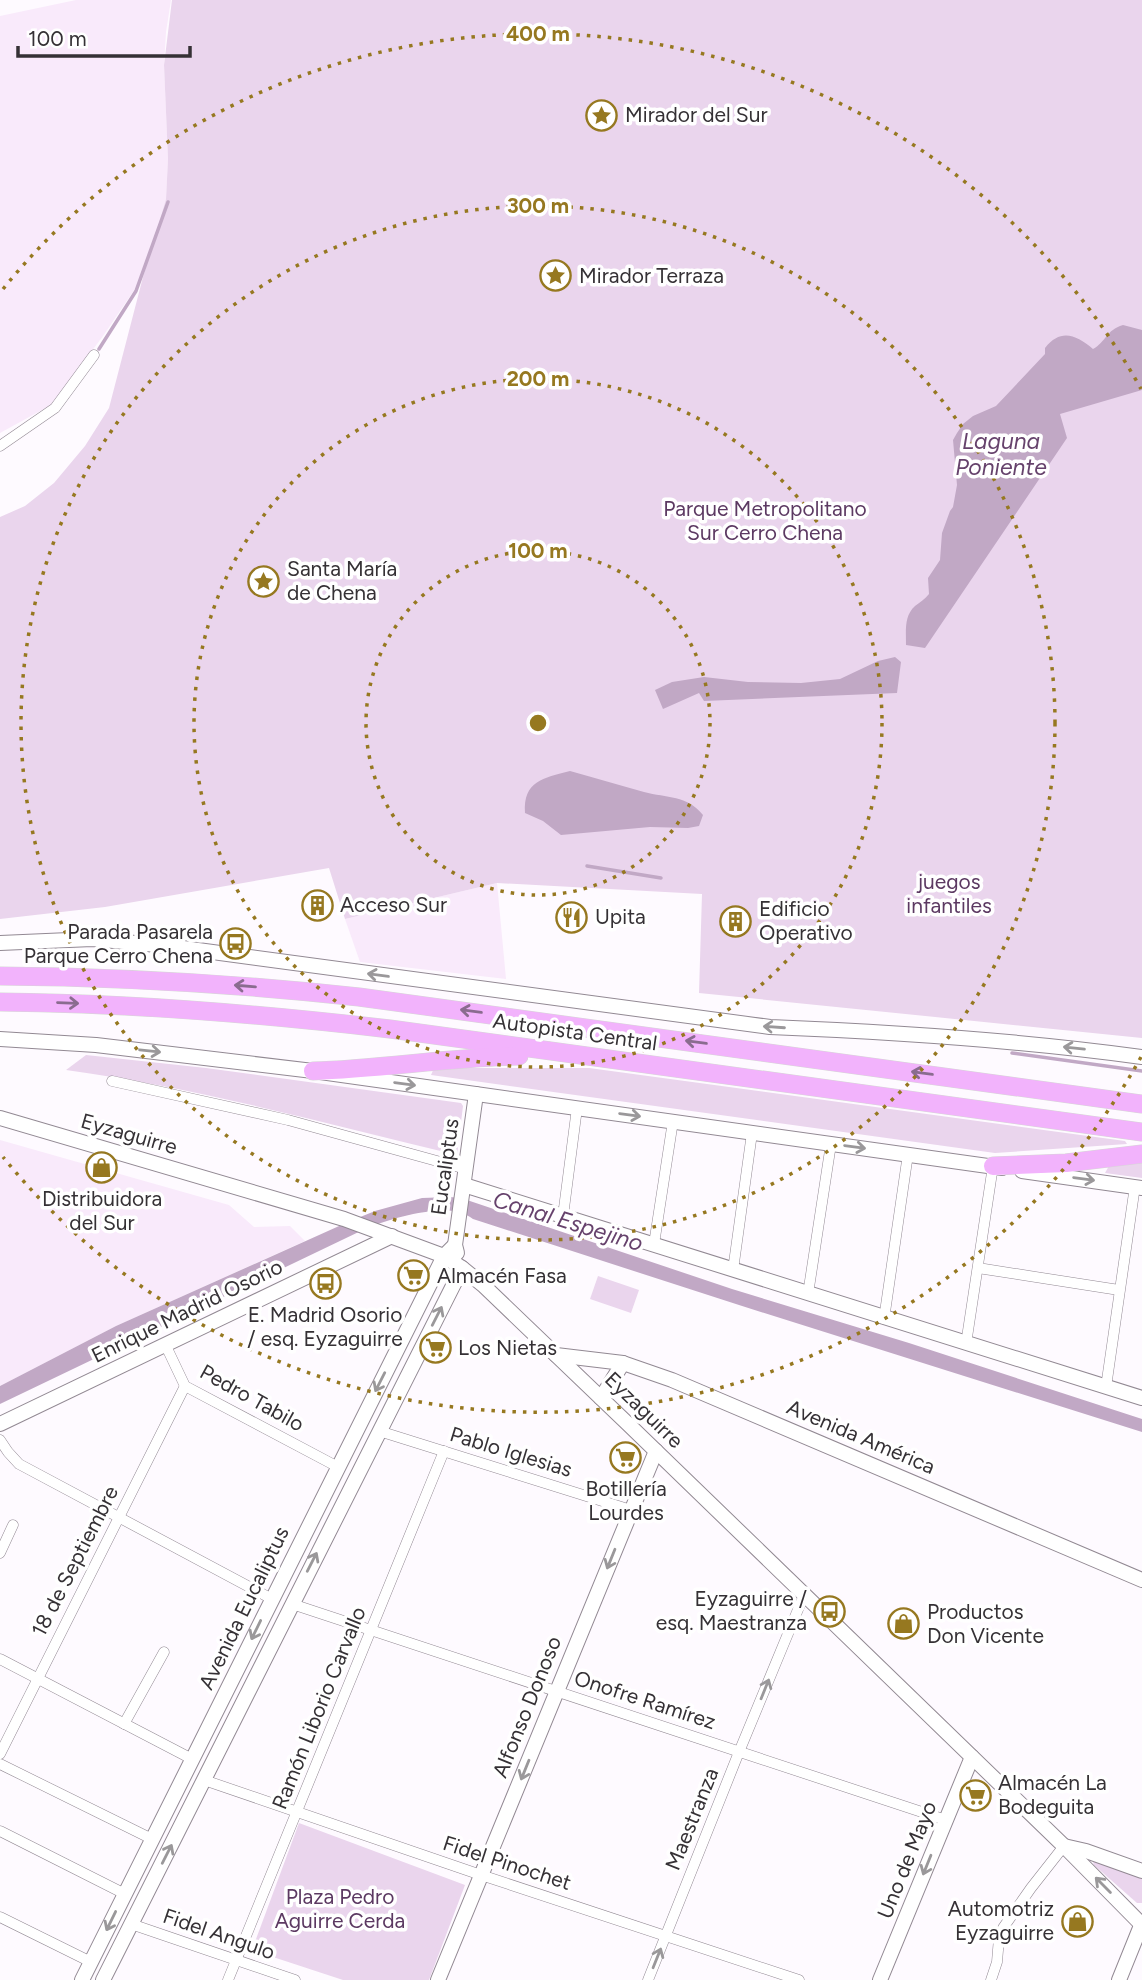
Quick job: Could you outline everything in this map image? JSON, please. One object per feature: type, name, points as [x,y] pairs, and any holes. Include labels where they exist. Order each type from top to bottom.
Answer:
[{"type":"highway","name":"Autopista Central","points":[[0,976],[184,982],[359,997],[1142,1104]]},
{"type":"highway","name":"Autopista Central","points":[[0,1002],[103,1004],[241,1013],[390,1029],[1142,1132]]},
{"type":"highway","points":[[313,1071],[377,1068],[473,1057],[583,1056]]},
{"type":"highway","points":[[993,1166],[1066,1163],[1142,1154]]},
{"type":"main road","points":[[0,943],[69,939],[136,942],[770,1027],[1021,1043],[1142,1057]]},
{"type":"main road","points":[[0,1039],[96,1045],[313,1071],[1138,1187]]},
{"type":"main road","name":"Eucaliptus","points":[[462,1268],[455,1245],[477,1094]]},
{"type":"main road","name":"Eyzaguirre","points":[[0,1118],[344,1219],[443,1256],[462,1268],[656,1451],[1142,1924]]},
{"type":"main road","points":[[463,1190],[563,1216],[1142,1398]]},
{"type":"main road","name":"Enrique Madrid Osorio","points":[[0,1424],[392,1236]]},
{"type":"main road","name":"Eucaliptus","points":[[443,1256],[455,1245]]},
{"type":"main road","name":"Avenida Eucaliptus","points":[[82,1980],[443,1256]]},
{"type":"main road","name":"Avenida Eucaliptus","points":[[103,1980],[462,1268]]},
{"type":"main road","name":"Avenida América","points":[[556,1355],[622,1363],[672,1380],[1142,1580]]},
{"type":"main road","points":[[601,1398],[622,1363]]},
{"type":"main road","name":"Alfonso Donoso","points":[[438,1980],[656,1451]]},
{"type":"main road","name":"Uno de Mayo","points":[[880,1980],[972,1757]]},
{"type":"main road","points":[[1064,1846],[1142,1871]]},
{"type":"main road","points":[[1119,1980],[1142,1924]]},
{"type":"street","points":[[0,446],[55,408],[94,355]]},
{"type":"street","points":[[112,1081],[288,1120],[466,1169]]},
{"type":"street","points":[[563,1216],[577,1108]]},
{"type":"street","points":[[654,1244],[673,1121]]},
{"type":"street","points":[[733,1270],[752,1132]]},
{"type":"street","points":[[808,1294],[831,1144]]},
{"type":"street","points":[[884,1319],[908,1154]]},
{"type":"street","points":[[967,1344],[993,1166]]},
{"type":"street","points":[[1106,1387],[1119,1290],[1138,1187]]},
{"type":"street","points":[[978,1268],[1119,1290]]},
{"type":"street","name":"Pedro Tabilo","points":[[165,1344],[186,1386],[338,1467]]},
{"type":"street","name":"18 de Septiembre","points":[[0,1754],[186,1386]]},
{"type":"street","name":"Pablo Iglesias","points":[[379,1431],[631,1510]]},
{"type":"street","points":[[0,1440],[19,1464],[272,1599]]},
{"type":"street","name":"Ramón Liborio Carvallo","points":[[228,1980],[444,1451]]},
{"type":"street","points":[[0,1553],[13,1525]]},
{"type":"street","name":"Maestranza","points":[[648,1980],[804,1595]]},
{"type":"street","name":"Onofre Ramírez","points":[[292,1604],[946,1820]]},
{"type":"street","points":[[124,1724],[164,1652]]},
{"type":"street","points":[[0,1660],[192,1759]]},
{"type":"street","points":[[0,1764],[152,1839]]},
{"type":"street","name":"Fidel Pinochet","points":[[204,1780],[799,1980]]},
{"type":"street","points":[[0,1831],[125,1894]]},
{"type":"street","points":[[991,1980],[1003,1928],[1064,1846]]},
{"type":"street","points":[[0,1917],[91,1962]]},
{"type":"street","name":"Fidel Angulo","points":[[131,1924],[295,1980]]},
{"type":"shaded area","points":[[76,0],[171,0],[164,65],[168,159],[166,199],[143,277],[103,336],[51,405],[0,433],[0,16]]},
{"type":"shaded area","points":[[497,883],[506,979],[360,962],[345,919]]},
{"type":"shaded area","points":[[0,1140],[229,1205],[254,1227],[290,1226],[305,1241],[116,1326],[0,1386]]},
{"type":"green space","name":"Parque Metropolitano Sur Cerro Chena","points":[[172,0],[1142,0],[1142,1038],[699,993],[702,894],[497,883],[345,919],[329,868],[105,907],[0,919],[0,517],[25,506],[54,483],[85,446],[109,408],[166,199],[168,159],[164,65]]},
{"type":"green space","points":[[86,1055],[206,1068],[461,1103],[463,1106],[457,1155],[214,1097],[66,1070]]},
{"type":"green space","points":[[434,1068],[589,1068],[1125,1141],[1127,1144],[995,1153],[431,1075]]},
{"type":"green space","points":[[1142,1162],[1142,1178],[1105,1173],[1110,1164]]},
{"type":"green space","points":[[598,1276],[639,1290],[631,1313],[590,1299]]},
{"type":"green space","name":"Plaza Pedro Aguirre Cerda","points":[[299,1823],[465,1885],[429,1980],[343,1980],[252,1950]]},
{"type":"green space","points":[[1095,1859],[1142,1875],[1142,1903],[1137,1903],[1094,1865]]},
{"type":"water","name":"Laguna Poniente","points":[[1123,325],[1142,330],[1142,390],[1060,414],[1067,438],[925,648],[906,645],[909,614],[929,594],[928,578],[940,560],[942,533],[953,507],[957,485],[953,440],[963,424],[973,416],[996,406],[1045,354],[1045,348],[1057,338],[1075,337],[1093,349],[1113,330]]},
{"type":"water","points":[[895,657],[901,662],[897,693],[704,701],[699,693],[663,709],[655,690],[672,682],[704,677],[748,682],[801,683],[840,679],[878,661]]},
{"type":"water","points":[[570,771],[676,798],[690,804],[703,815],[699,826],[650,827],[561,835],[543,821],[525,813],[525,802],[531,787],[543,779]]},
{"type":"water","points":[[422,1198],[461,1198],[732,1289],[1142,1419],[1142,1432],[739,1305],[473,1219],[462,1213],[448,1211],[412,1214],[367,1228],[0,1404],[0,1386],[116,1326],[375,1211]]},
{"type":"waterway","name":"Canal Espejino","points":[[99,349],[136,291],[168,202]]},
{"type":"waterway","points":[[587,866],[661,878]]},
{"type":"waterway","points":[[1012,1053],[1142,1071]]},
{"type":"place","name":"Mirador del Sur","points":[[602,115]]},
{"type":"place","name":"Mirador Terraza","points":[[556,276]]},
{"type":"place","name":"Santa María de Chena","points":[[264,581]]},
{"type":"place","name":"Acceso Sur","points":[[317,905]]},
{"type":"place","name":"Upita","points":[[572,917]]},
{"type":"place","name":"Edificio Operativo","points":[[736,921]]},
{"type":"place","name":"Parada Pasarela Parque Cerro Chena","points":[[236,944]]},
{"type":"place","name":"Distribuidora del Sur","points":[[102,1167]]},
{"type":"place","name":"Almacén Fasa","points":[[414,1276]]},
{"type":"place","name":"E. Madrid Osorio / esq. Eyzaguirre","points":[[325,1283]]},
{"type":"place","name":"Los Nietas","points":[[435,1348]]},
{"type":"place","name":"Botillería Lourdes","points":[[626,1457]]},
{"type":"place","name":"Eyzaguirre / esq. Maestranza","points":[[830,1611]]},
{"type":"place","name":"Productos Don Vicente","points":[[904,1624]]},
{"type":"place","name":"Almacén La Bodeguita","points":[[975,1795]]},
{"type":"place","name":"Automotriz Eyzaguirre","points":[[1077,1921]]},
{"type":"park label","name":"juegos infantiles","points":[[949,894]]}]
